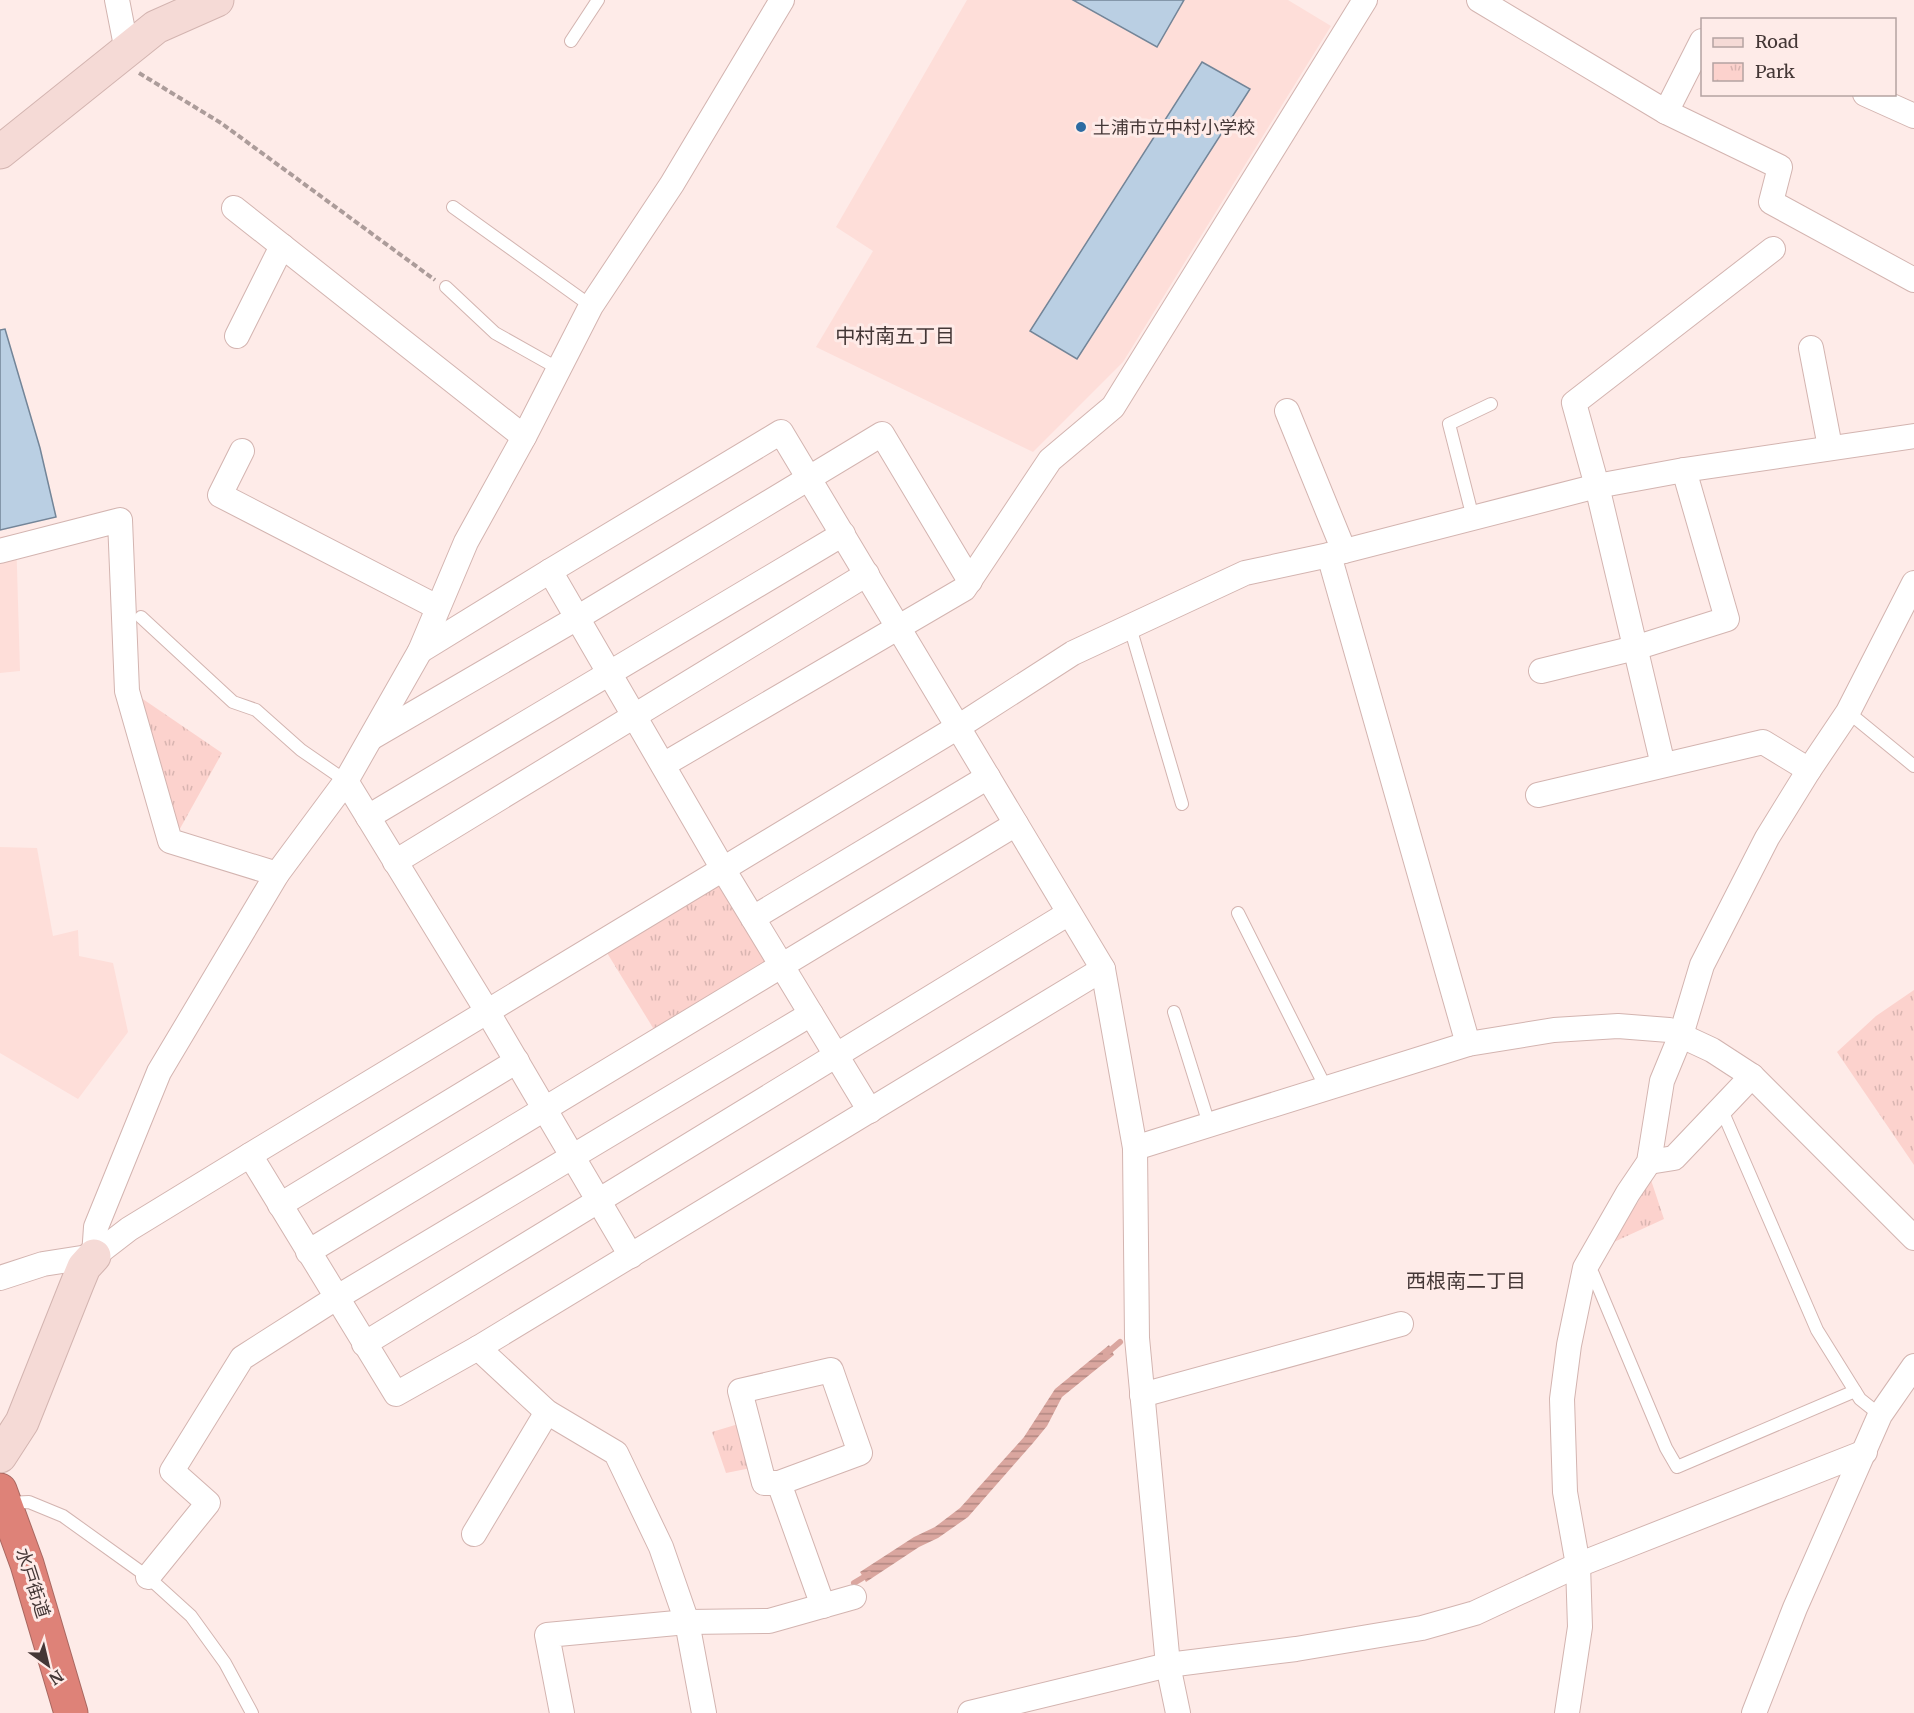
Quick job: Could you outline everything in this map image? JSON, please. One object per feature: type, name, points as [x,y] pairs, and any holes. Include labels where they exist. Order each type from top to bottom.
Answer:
[{"type":"highway","name":"水戸街道","points":[[3,1496],[50,1635],[71,1713]]},
{"type":"street","points":[[117,0],[122,56]]},
{"type":"street","points":[[0,152],[156,27],[217,0]]},
{"type":"street","points":[[94,1256],[96,1227],[159,1072],[277,874],[346,781],[420,651],[466,542],[524,437],[591,306],[672,183],[782,0]]},
{"type":"street","points":[[663,765],[964,589],[1050,460],[1113,407],[1365,0]]},
{"type":"street","points":[[1479,0],[1666,112],[1780,167],[1771,202],[1914,280]]},
{"type":"street","points":[[1666,112],[1701,42]]},
{"type":"street","points":[[1869,96],[1914,116]]},
{"type":"street","points":[[234,208],[524,437]]},
{"type":"street","points":[[237,336],[282,246]]},
{"type":"street","points":[[1663,765],[1597,486],[1574,403],[1773,249]]},
{"type":"street","points":[[1811,348],[1830,447]]},
{"type":"street","points":[[1287,411],[1336,553],[1468,1044]]},
{"type":"street","points":[[420,651],[781,432],[1103,969],[1135,1148],[1137,1338],[1168,1665],[1178,1713]]},
{"type":"street","points":[[370,738],[577,618],[882,434],[970,581]]},
{"type":"street","points":[[0,1456],[22,1422],[76,1284],[84,1267],[94,1256],[129,1230],[250,1155],[958,727],[1073,653],[1245,573],[1336,553],[1597,486],[1684,470],[1914,436]]},
{"type":"street","points":[[242,452],[220,495],[437,608]]},
{"type":"street","points":[[1541,671],[1635,648],[1727,619],[1684,470]]},
{"type":"street","points":[[0,551],[120,520],[127,691],[170,842],[277,874]]},
{"type":"street","points":[[368,817],[843,534]]},
{"type":"street","points":[[550,571],[723,869],[870,1111]]},
{"type":"street","points":[[395,862],[867,574]]},
{"type":"street","points":[[1567,1713],[1580,1628],[1578,1565],[1565,1492],[1562,1399],[1569,1345],[1585,1268],[1628,1193],[1649,1162],[1662,1081],[1681,1035],[1702,965],[1767,838],[1848,712],[1914,583]]},
{"type":"street","points":[[1538,795],[1762,741],[1809,770]]},
{"type":"street","points":[[753,918],[988,777]]},
{"type":"street","points":[[346,781],[487,1011],[631,1256]]},
{"type":"street","points":[[308,1252],[1016,824]]},
{"type":"street","points":[[364,1344],[1069,913]]},
{"type":"street","points":[[250,1155],[396,1394],[478,1348],[1103,969]]},
{"type":"street","points":[[148,1577],[208,1503],[172,1471],[242,1358],[336,1298],[811,1014]]},
{"type":"street","points":[[1135,1148],[1468,1044],[1554,1030],[1618,1026],[1669,1030],[1712,1050],[1752,1076],[1914,1238]]},
{"type":"street","points":[[280,1205],[517,1061]]},
{"type":"street","points":[[1649,1162],[1674,1158],[1752,1076]]},
{"type":"street","points":[[0,1278],[43,1264],[94,1256]]},
{"type":"street","points":[[1142,1395],[1401,1324]]},
{"type":"street","points":[[478,1348],[547,1412],[616,1453],[661,1547],[687,1622],[706,1713]]},
{"type":"street","points":[[1754,1713],[1795,1608],[1880,1415],[1914,1366]]},
{"type":"street","points":[[831,1370],[860,1453],[779,1483],[764,1484],[740,1390],[831,1370]]},
{"type":"street","points":[[474,1534],[547,1412]]},
{"type":"street","points":[[970,1713],[1010,1708],[1168,1665],[1296,1649],[1422,1628],[1475,1613],[1578,1565],[1865,1452]]},
{"type":"street","points":[[779,1483],[823,1606]]},
{"type":"street","points":[[562,1713],[547,1635],[687,1622],[769,1621],[854,1597]]},
{"type":"lane","points":[[571,41],[598,0]]},
{"type":"lane","points":[[453,207],[591,306]]},
{"type":"lane","points":[[446,287],[495,333],[559,369]]},
{"type":"lane","points":[[1473,518],[1449,424],[1491,404]]},
{"type":"lane","points":[[141,617],[234,702],[256,710],[301,750],[346,781]]},
{"type":"lane","points":[[1130,627],[1182,804]]},
{"type":"lane","points":[[1848,712],[1914,766]]},
{"type":"lane","points":[[1238,913],[1326,1088]]},
{"type":"lane","points":[[1174,1012],[1209,1124]]},
{"type":"lane","points":[[1721,1108],[1817,1330],[1860,1399],[1880,1415]]},
{"type":"lane","points":[[1585,1268],[1593,1275],[1666,1448],[1677,1467],[1855,1391]]},
{"type":"lane","points":[[3,1496],[29,1502],[63,1516],[148,1577],[190,1616],[225,1663],[252,1713]]},
{"type":"path","points":[[122,56],[221,123],[446,287]]},
{"type":"shaded area","name":"土浦市立中村小学校","points":[[967,0],[1288,0],[1331,26],[1123,362],[1033,452],[816,347],[873,251],[836,227]]},
{"type":"shaded area","points":[[16,534],[20,671],[0,673],[0,537]]},
{"type":"shaded area","points":[[0,847],[37,848],[53,936],[78,930],[79,956],[113,963],[128,1032],[78,1099],[0,1053]]},
{"type":"shaded area","points":[[1109,1345],[1114,1355],[1062,1397],[1047,1426],[968,1517],[866,1582],[860,1572],[914,1537],[935,1527],[960,1508],[1024,1437],[1055,1389]]},
{"type":"green space","points":[[134,693],[222,753],[177,834]]},
{"type":"green space","points":[[718,871],[775,963],[658,1036],[601,943]]},
{"type":"green space","points":[[1914,990],[1914,1165],[1837,1052],[1876,1016]]},
{"type":"green space","points":[[1650,1177],[1664,1219],[1603,1247],[1638,1202]]},
{"type":"green space","points":[[745,1422],[756,1467],[726,1473],[712,1432]]},
{"type":"building","points":[[1073,0],[1184,0],[1157,47]]},
{"type":"building","points":[[1202,62],[1250,89],[1077,359],[1030,331]]},
{"type":"building","points":[[5,329],[40,448],[56,517],[0,530],[0,330]]},
{"type":"waterway","points":[[1106,1354],[1120,1342]]},
{"type":"waterway","points":[[854,1583],[869,1574]]},
{"type":"place","name":"土浦市立中村小学校","points":[[1081,127]]},
{"type":"district","name":"中村南五丁目","points":[[895,335]]},
{"type":"district","name":"西根南二丁目","points":[[1466,1280]]}]
